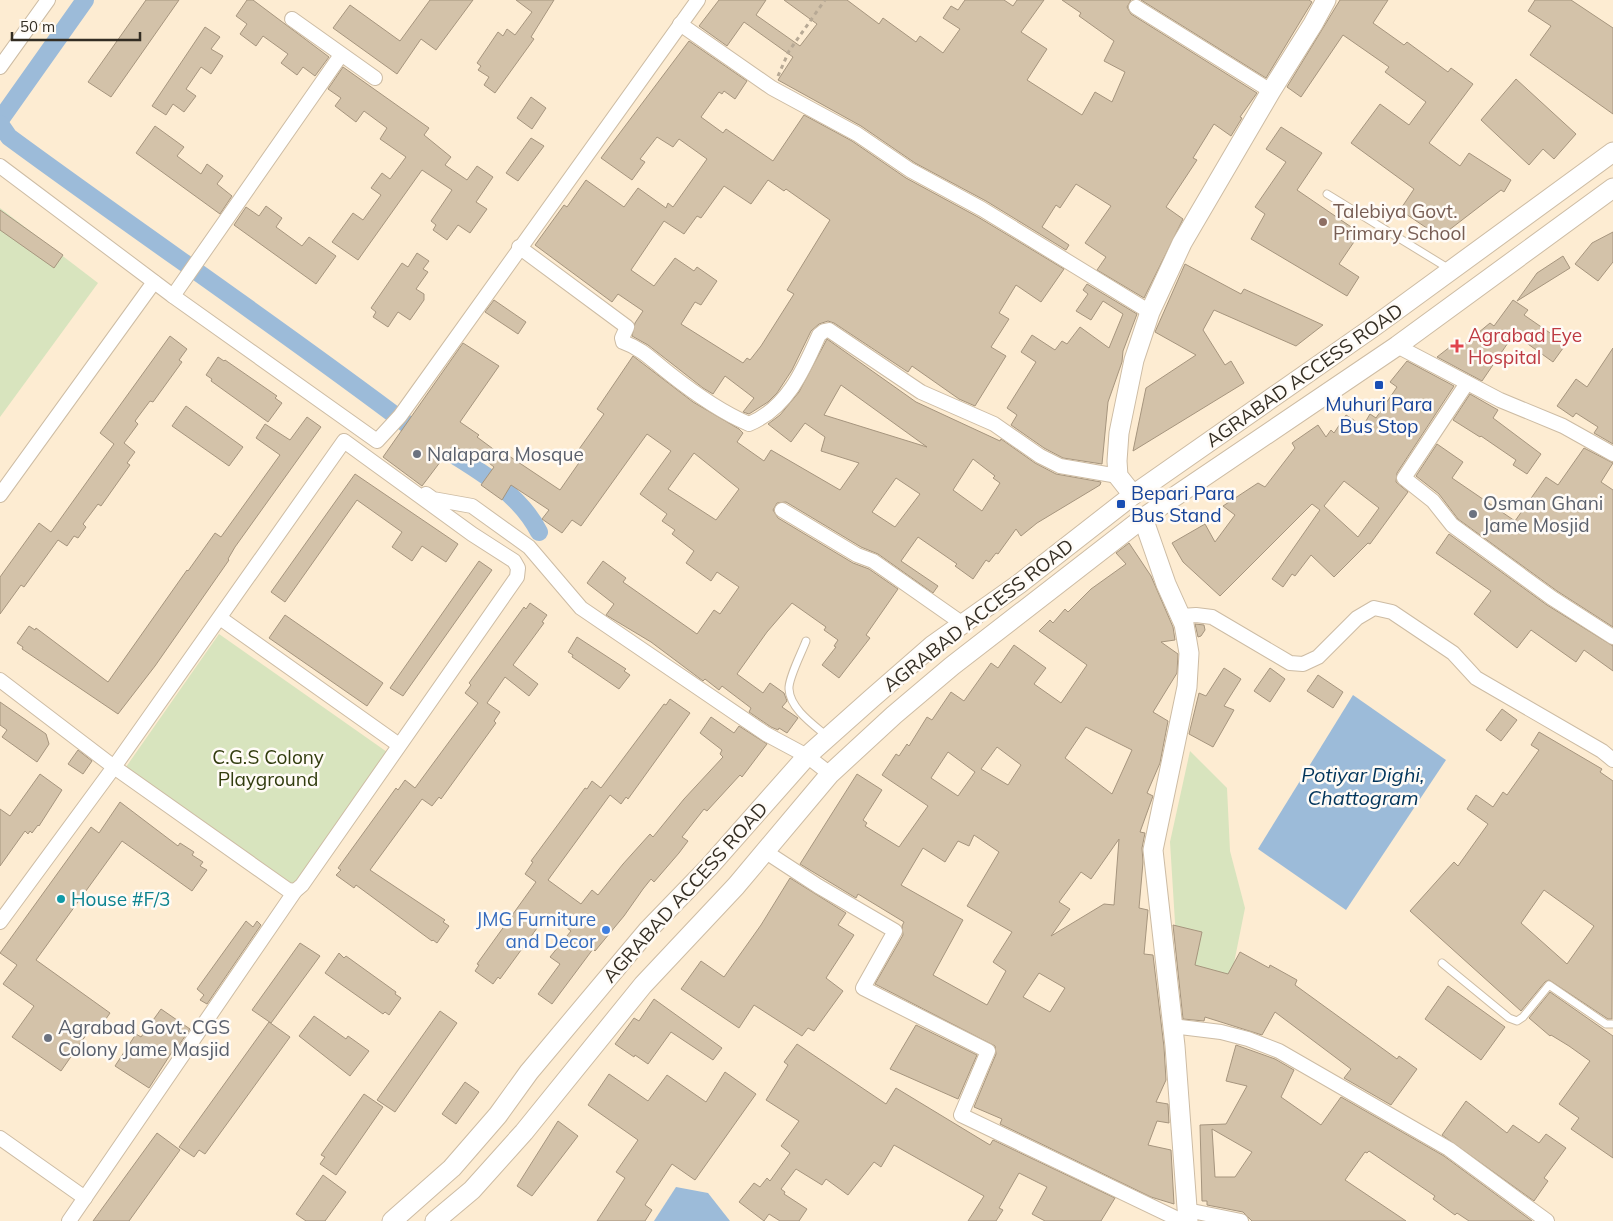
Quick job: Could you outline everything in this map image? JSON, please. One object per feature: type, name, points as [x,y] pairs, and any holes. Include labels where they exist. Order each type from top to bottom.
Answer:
[{"type":"main road","points":[[1134,495],[1118,476],[1119,433],[1134,360],[1150,312],[1182,243],[1326,0]]},
{"type":"main road","name":"AGRABAD ACCESS ROAD","points":[[392,1221],[452,1168],[498,1115],[529,1072],[648,930],[709,867],[807,756],[933,645],[1019,584],[1134,495],[1372,328],[1613,152]]},
{"type":"main road","name":"AGRABAD ACCESS ROAD","points":[[435,1221],[479,1183],[524,1132],[643,985],[766,852],[830,774],[894,715],[952,666],[1143,518],[1396,346],[1613,188]]},
{"type":"main road","points":[[1143,518],[1166,584],[1181,616],[1190,653],[1187,687],[1153,850],[1172,1026],[1186,1217]]},
{"type":"street","points":[[0,67],[48,0]]},
{"type":"street","points":[[698,0],[519,247],[400,416],[380,438],[376,457],[433,499],[472,506],[529,547],[581,608],[766,734],[807,756],[830,774]]},
{"type":"street","points":[[1136,7],[1271,91]]},
{"type":"street","points":[[292,18],[375,78]]},
{"type":"street","points":[[680,24],[772,88],[857,134],[910,170],[982,209],[1150,312]]},
{"type":"street","points":[[174,296],[341,55]]},
{"type":"street","points":[[0,166],[154,282],[380,438]]},
{"type":"street","points":[[519,247],[627,327],[622,338],[623,342],[648,354],[670,374],[719,408],[749,424],[764,418],[792,390],[819,335],[829,330],[921,392],[994,424],[1040,456],[1060,466],[1118,476]]},
{"type":"street","points":[[0,495],[154,282]]},
{"type":"street","points":[[1396,346],[1500,400],[1563,426],[1613,454]]},
{"type":"street","points":[[1467,383],[1404,478],[1433,501],[1452,525],[1552,598],[1613,637]]},
{"type":"street","points":[[0,922],[114,767],[344,441],[472,534],[514,561],[518,568],[517,577],[302,885],[295,891],[69,1221]]},
{"type":"street","points":[[782,510],[856,555],[874,561],[963,624]]},
{"type":"street","points":[[1181,616],[1196,614],[1212,617],[1290,663],[1303,664],[1318,657],[1357,618],[1374,608],[1392,612],[1453,653],[1476,678],[1593,746],[1613,760]]},
{"type":"street","points":[[220,618],[399,745]]},
{"type":"street","points":[[0,680],[114,767],[288,890],[295,891]]},
{"type":"street","points":[[766,852],[818,886],[895,931],[863,988],[988,1051],[961,1116],[1186,1217],[1241,1221]]},
{"type":"street","points":[[1172,1026],[1221,1032],[1248,1039],[1279,1051],[1449,1149],[1547,1221]]},
{"type":"street","points":[[0,1138],[85,1198]]},
{"type":"lane","points":[[1327,194],[1451,270]]},
{"type":"lane","points":[[806,641],[788,688],[793,701],[802,713],[828,737]]},
{"type":"lane","points":[[1442,963],[1509,1018],[1517,1021],[1523,1017],[1549,985],[1606,1024],[1613,1024]]},
{"type":"path","points":[[772,88],[790,51],[825,0]]},
{"type":"green space","points":[[0,208],[98,283],[0,417]]},
{"type":"green space","name":"C.G.S Colony Playground","points":[[219,634],[397,759],[304,892],[126,767]]},
{"type":"green space","points":[[1190,751],[1227,788],[1230,851],[1245,908],[1231,978],[1178,971],[1170,842]]},
{"type":"water","name":"Potiyar Dighi, Chattogram","points":[[1353,695],[1446,760],[1346,910],[1258,849]]},
{"type":"water","points":[[676,1187],[708,1193],[730,1221],[654,1221]]},
{"type":"building","points":[[146,0],[179,0],[111,97],[88,82]]},
{"type":"building","points":[[247,0],[253,0],[329,57],[315,76],[303,67],[297,75],[281,63],[288,54],[263,36],[256,46],[240,34],[247,24],[236,16]]},
{"type":"building","points":[[430,0],[473,0],[436,50],[421,39],[397,74],[333,28],[350,5],[400,41]]},
{"type":"building","points":[[516,0],[554,0],[531,37],[534,39],[495,93],[484,85],[489,77],[478,70],[481,66],[477,63],[498,32],[503,36],[507,29],[515,35],[532,12]]},
{"type":"building","points":[[719,0],[766,0],[756,15],[800,46],[817,24],[784,0],[847,0],[879,24],[883,18],[916,42],[920,36],[943,53],[960,29],[943,18],[951,6],[958,10],[965,0],[1004,0],[1013,6],[1017,0],[1044,0],[1021,32],[1047,49],[1027,80],[1082,115],[1095,92],[1112,102],[1125,72],[1104,61],[1114,41],[1079,16],[1081,13],[1062,0],[1131,0],[1127,7],[1131,14],[1257,93],[1240,117],[1242,118],[1231,136],[1214,124],[1193,158],[1197,160],[1166,207],[1183,219],[1144,298],[1097,270],[1106,257],[1085,243],[1111,206],[1076,184],[1060,208],[1056,205],[1042,227],[1069,245],[1066,250],[986,201],[915,163],[861,126],[778,80],[793,57],[744,22],[727,46],[699,26]]},
{"type":"building","points":[[1141,0],[1309,0],[1312,2],[1266,78]]},
{"type":"building","points":[[1340,0],[1388,0],[1373,23],[1404,45],[1407,42],[1448,72],[1451,68],[1473,84],[1429,143],[1460,166],[1469,153],[1511,180],[1504,192],[1501,190],[1440,237],[1400,210],[1414,189],[1351,143],[1380,104],[1409,125],[1426,102],[1385,72],[1389,67],[1343,35],[1301,97],[1287,87]]},
{"type":"building","points":[[1535,0],[1571,0],[1613,28],[1613,114],[1530,55],[1551,26],[1528,11]]},
{"type":"building","points":[[205,27],[220,37],[211,49],[223,56],[211,74],[201,67],[186,89],[196,96],[184,112],[173,104],[166,115],[152,106]]},
{"type":"building","points":[[689,41],[747,81],[735,99],[724,91],[722,94],[719,92],[701,117],[723,133],[726,129],[773,161],[804,115],[852,141],[906,178],[978,217],[1064,269],[1041,302],[1016,285],[999,313],[1009,319],[991,347],[1006,356],[975,406],[959,399],[912,366],[908,372],[834,323],[828,321],[819,324],[811,331],[792,370],[777,393],[768,402],[749,414],[743,412],[754,398],[725,376],[713,394],[703,388],[648,345],[632,336],[635,323],[643,311],[618,294],[612,302],[535,245],[564,205],[567,207],[586,180],[624,207],[638,188],[666,208],[668,203],[673,207],[707,159],[679,139],[673,147],[657,137],[640,159],[645,162],[632,180],[601,158]],"holes":[[[768,180],[784,191],[786,189],[830,220],[787,290],[794,294],[761,346],[750,360],[747,358],[743,363],[681,324],[695,302],[701,305],[717,281],[697,267],[694,271],[675,258],[654,286],[631,270],[664,221],[684,234],[697,216],[701,218],[724,186],[751,204]]]},
{"type":"building","points":[[343,67],[429,128],[424,135],[451,157],[445,165],[467,180],[477,166],[493,177],[476,202],[487,209],[470,233],[458,225],[447,240],[433,230],[436,225],[431,221],[452,190],[422,170],[358,260],[332,242],[353,213],[363,220],[381,195],[371,188],[382,173],[390,179],[406,157],[380,139],[387,128],[364,111],[356,122],[335,106],[341,98],[328,89]]},
{"type":"building","points":[[1516,79],[1576,134],[1554,159],[1543,149],[1529,165],[1481,120]]},
{"type":"building","points":[[531,97],[546,108],[532,129],[517,118]]},
{"type":"building","points":[[155,126],[184,147],[177,156],[201,174],[207,164],[223,176],[217,184],[232,196],[220,214],[136,153]]},
{"type":"building","points":[[1281,127],[1322,153],[1297,190],[1360,233],[1339,264],[1359,277],[1347,296],[1251,239],[1265,214],[1255,207],[1286,162],[1266,149]]},
{"type":"building","points":[[531,138],[544,146],[518,181],[506,173]]},
{"type":"building","points":[[266,206],[282,218],[276,227],[302,246],[309,237],[336,256],[316,284],[234,225],[246,207],[259,216]]},
{"type":"building","points":[[0,210],[63,255],[54,268],[0,230]]},
{"type":"building","points":[[1613,232],[1613,262],[1598,281],[1575,264],[1592,243]]},
{"type":"building","points":[[417,253],[429,261],[423,269],[428,272],[416,289],[424,294],[424,300],[410,320],[398,312],[388,327],[373,317],[376,312],[371,308],[402,263],[408,267]]},
{"type":"building","points":[[1563,256],[1570,268],[1517,301],[1537,273]]},
{"type":"building","points":[[1185,264],[1241,294],[1244,289],[1323,325],[1296,346],[1214,310],[1203,330],[1225,365],[1231,361],[1244,383],[1133,451],[1146,388],[1196,355],[1155,332]]},
{"type":"building","points":[[1087,284],[1137,314],[1123,351],[1122,362],[1108,402],[1102,464],[1063,458],[1044,448],[1011,425],[1017,415],[1007,408],[1036,362],[1021,352],[1032,335],[1055,350],[1062,341],[1067,344],[1080,327],[1109,348],[1123,314],[1103,301],[1091,320],[1076,311],[1088,294],[1083,290]]},
{"type":"building","points":[[494,300],[526,322],[518,334],[485,312]]},
{"type":"building","points":[[1513,300],[1528,310],[1524,315],[1566,344],[1553,362],[1514,334],[1482,381],[1437,357],[1455,343],[1461,347],[1490,323],[1494,326]]},
{"type":"building","points":[[170,336],[187,349],[179,360],[182,362],[153,402],[150,401],[135,421],[138,424],[124,443],[135,452],[127,463],[130,465],[101,506],[98,504],[83,524],[86,527],[78,538],[74,536],[67,546],[58,540],[24,587],[21,585],[0,614],[0,577],[39,523],[51,532],[114,444],[100,433]]},
{"type":"building","points":[[827,339],[916,402],[1000,441],[1001,439],[1035,463],[1056,474],[1101,482],[1100,485],[1037,523],[1021,536],[1016,529],[998,554],[996,553],[989,562],[986,560],[973,579],[955,566],[957,564],[918,537],[901,561],[938,586],[933,593],[878,554],[861,547],[786,502],[777,503],[773,510],[778,518],[853,563],[869,569],[898,589],[866,635],[870,638],[839,678],[822,665],[836,647],[834,646],[838,640],[824,630],[826,627],[792,603],[767,632],[737,674],[763,693],[770,683],[784,693],[787,701],[782,707],[798,718],[787,733],[779,728],[778,730],[771,727],[749,712],[751,708],[722,686],[719,690],[705,679],[703,681],[651,642],[606,615],[614,604],[587,583],[603,561],[626,578],[623,582],[697,634],[714,610],[720,614],[739,587],[717,572],[711,581],[686,563],[694,551],[672,534],[675,530],[662,521],[667,514],[640,494],[671,451],[647,434],[581,526],[572,520],[562,533],[542,519],[549,510],[511,485],[502,500],[481,485],[494,467],[470,448],[466,453],[453,445],[422,486],[383,457],[463,343],[499,366],[460,422],[479,435],[477,437],[504,457],[506,454],[560,490],[583,457],[577,452],[604,414],[597,409],[633,356],[693,402],[739,429],[743,433],[737,442],[764,461],[771,450],[840,490],[859,463],[821,451],[825,437],[805,423],[791,442],[768,424],[780,415],[799,392]],"holes":[[[841,385],[927,447],[824,415]],[[694,453],[739,489],[716,520],[668,489]],[[973,459],[995,476],[993,478],[1000,483],[982,511],[953,490]],[[896,478],[920,494],[895,527],[872,512]]]},
{"type":"building","points":[[1613,348],[1613,444],[1594,433],[1598,427],[1576,413],[1573,417],[1557,406],[1576,379],[1587,387]]},
{"type":"building","points":[[218,357],[277,396],[275,398],[282,403],[268,422],[211,381],[212,379],[206,375]]},
{"type":"building","points":[[1407,361],[1454,386],[1397,473],[1396,482],[1408,492],[1370,544],[1368,543],[1334,577],[1311,555],[1295,576],[1292,574],[1283,587],[1272,579],[1320,510],[1312,504],[1220,596],[1183,562],[1172,543],[1205,524],[1215,542],[1235,515],[1223,506],[1258,483],[1265,487],[1295,448],[1292,443],[1318,425],[1326,437],[1331,430],[1334,433],[1346,415],[1363,426],[1370,414],[1376,418],[1397,387],[1390,382]],"holes":[[[1344,481],[1379,508],[1358,537],[1324,506]]]},
{"type":"building","points":[[1470,394],[1498,410],[1493,418],[1541,454],[1527,474],[1513,465],[1516,460],[1481,436],[1453,420]]},
{"type":"building","points":[[186,406],[243,447],[229,466],[172,426]]},
{"type":"building","points":[[307,417],[321,427],[235,547],[229,560],[155,666],[118,714],[22,649],[23,647],[17,643],[29,626],[35,630],[36,628],[108,682],[215,533],[221,537],[280,455],[256,438],[265,424],[290,440]]},
{"type":"building","points":[[1437,444],[1463,462],[1452,478],[1515,521],[1546,477],[1558,485],[1584,448],[1613,463],[1601,482],[1613,490],[1613,627],[1557,591],[1458,519],[1439,494],[1416,476]]},
{"type":"building","points":[[355,474],[458,544],[446,562],[422,546],[412,561],[392,547],[402,532],[357,500],[285,602],[271,592]]},
{"type":"building","points":[[1449,534],[1547,605],[1613,646],[1613,671],[1584,650],[1576,662],[1531,630],[1517,648],[1474,614],[1491,591],[1436,553]]},
{"type":"building","points":[[1129,543],[1151,576],[1173,627],[1175,640],[1161,642],[1178,654],[1177,673],[1153,712],[1168,721],[1160,763],[1147,793],[1153,796],[1140,832],[1145,833],[1142,848],[1143,862],[1139,908],[1148,910],[1144,954],[1153,955],[1164,1047],[1166,1080],[1156,1102],[1168,1104],[1169,1123],[1157,1121],[1148,1145],[1171,1150],[1174,1204],[1151,1197],[1000,1124],[1002,1119],[974,1107],[996,1054],[995,1046],[875,984],[903,935],[902,926],[904,922],[858,894],[856,898],[800,864],[857,774],[882,790],[863,820],[867,823],[865,826],[899,847],[928,806],[882,775],[896,754],[899,756],[907,744],[909,746],[927,717],[932,720],[951,692],[964,701],[991,663],[998,668],[1014,645],[1046,668],[1034,684],[1061,703],[1087,665],[1039,631],[1050,620],[1053,623],[1065,609],[1068,612],[1091,589],[1126,564],[1116,553]],"holes":[[[1086,727],[1132,750],[1112,794],[1065,758]],[[997,747],[1021,765],[1008,785],[981,769]],[[948,752],[975,772],[958,796],[931,778]],[[974,835],[999,852],[967,906],[1012,932],[993,962],[1006,971],[987,1005],[933,975],[963,920],[901,885],[923,848],[945,862],[958,841],[969,846]],[[1119,839],[1114,905],[1104,904],[1051,936],[1070,909],[1059,902],[1081,872],[1091,879]],[[1039,973],[1065,988],[1050,1012],[1023,997]]]},
{"type":"building","points":[[479,561],[492,570],[403,696],[390,688]]},
{"type":"building","points":[[530,603],[547,615],[542,622],[544,623],[513,665],[538,684],[529,696],[505,677],[487,703],[500,712],[494,721],[496,723],[441,799],[439,797],[432,806],[422,799],[370,870],[445,920],[443,922],[449,926],[437,943],[356,885],[354,888],[336,875],[341,870],[338,868],[396,788],[398,790],[405,780],[415,788],[478,703],[465,693],[471,685],[469,683],[524,607],[526,609]]},
{"type":"building","points":[[285,615],[383,683],[367,706],[269,638]]},
{"type":"building","points":[[1195,624],[1204,625],[1205,630],[1201,636],[1198,637]]},
{"type":"building","points":[[577,637],[626,669],[624,671],[630,675],[619,689],[572,657],[573,655],[568,652]]},
{"type":"building","points":[[1224,668],[1241,679],[1224,706],[1234,710],[1213,747],[1189,734],[1199,693],[1206,696]]},
{"type":"building","points":[[1270,668],[1285,679],[1270,702],[1254,691]]},
{"type":"building","points":[[1318,675],[1343,692],[1333,708],[1307,691]]},
{"type":"building","points":[[670,699],[690,713],[628,799],[626,797],[621,804],[610,795],[548,880],[581,904],[592,890],[598,895],[650,834],[653,837],[684,799],[723,757],[720,754],[722,750],[700,733],[711,717],[734,733],[739,726],[767,744],[742,777],[740,775],[707,811],[704,809],[682,837],[688,841],[679,853],[654,882],[651,879],[595,951],[593,949],[552,1004],[538,994],[560,964],[550,957],[571,931],[548,913],[500,979],[498,977],[493,984],[475,971],[479,965],[477,964],[536,882],[525,874],[533,862],[531,861],[585,788],[587,789],[592,781],[601,788],[664,704],[666,705]]},
{"type":"building","points":[[0,702],[46,734],[49,744],[37,762],[2,737],[7,730],[0,725]]},
{"type":"building","points":[[1502,709],[1517,720],[1501,741],[1486,730]]},
{"type":"building","points":[[1539,732],[1602,769],[1600,772],[1613,781],[1612,1019],[1608,1019],[1549,980],[1545,982],[1521,1011],[1410,911],[1454,862],[1458,866],[1488,824],[1467,809],[1476,795],[1493,807],[1503,792],[1507,795],[1539,750],[1531,745]],"holes":[[[1544,890],[1594,926],[1567,964],[1521,923]]]},
{"type":"building","points":[[78,750],[92,761],[83,774],[68,764]]},
{"type":"building","points":[[40,774],[62,790],[39,826],[32,833],[30,831],[28,834],[25,831],[0,866],[0,809],[10,816]]},
{"type":"building","points":[[120,802],[178,846],[180,843],[194,852],[192,855],[203,862],[200,866],[207,870],[192,891],[122,841],[36,960],[110,1013],[99,1029],[93,1025],[61,1071],[12,1037],[34,1006],[3,984],[17,965],[0,953],[91,827],[99,833]]},
{"type":"building","points":[[790,878],[846,913],[838,925],[854,935],[826,978],[843,991],[814,1031],[808,1028],[802,1036],[754,1005],[739,1028],[681,989],[701,961],[724,977],[761,925]]},
{"type":"building","points":[[246,921],[253,927],[257,921],[261,925],[207,1004],[200,1000],[204,995],[197,989]]},
{"type":"building","points":[[1173,925],[1202,932],[1195,965],[1228,974],[1240,952],[1269,968],[1270,965],[1297,980],[1295,985],[1397,1059],[1399,1056],[1417,1069],[1391,1105],[1344,1078],[1351,1069],[1275,1012],[1262,1035],[1205,1017],[1204,1021],[1183,1019]]},
{"type":"building","points":[[300,943],[320,956],[271,1023],[252,1010]]},
{"type":"building","points":[[339,953],[396,992],[395,994],[401,998],[389,1015],[385,1012],[383,1014],[325,973]]},
{"type":"building","points":[[1448,986],[1505,1027],[1481,1060],[1425,1019]]},
{"type":"building","points":[[1550,992],[1613,1036],[1613,1158],[1571,1129],[1579,1118],[1559,1104],[1590,1061],[1569,1046],[1550,1036],[1529,1018]]},
{"type":"building","points":[[654,999],[722,1048],[713,1060],[671,1032],[648,1064],[615,1044],[634,1018],[639,1021]]},
{"type":"building","points":[[161,1009],[190,1029],[179,1045],[177,1044],[149,1088],[115,1066],[136,1034],[141,1037]]},
{"type":"building","points":[[440,1011],[457,1023],[395,1112],[377,1100]]},
{"type":"building","points":[[314,1016],[346,1039],[348,1036],[369,1051],[350,1076],[299,1036]]},
{"type":"building","points":[[269,1022],[290,1037],[205,1154],[199,1150],[194,1157],[179,1147]]},
{"type":"building","points":[[916,1025],[977,1055],[958,1099],[890,1069]]},
{"type":"building","points":[[797,1044],[886,1104],[896,1088],[990,1145],[993,1140],[1115,1198],[1101,1221],[1045,1221],[1032,1214],[1047,1187],[1019,1173],[999,1208],[1003,1210],[996,1221],[968,1221],[984,1196],[894,1145],[881,1167],[874,1162],[848,1195],[826,1179],[822,1185],[796,1169],[781,1189],[785,1192],[784,1194],[807,1209],[799,1221],[780,1221],[769,1214],[764,1221],[739,1202],[754,1183],[760,1187],[767,1178],[770,1181],[790,1153],[781,1146],[799,1121],[766,1100],[788,1065],[784,1062]]},
{"type":"building","points":[[1236,1045],[1275,1059],[1294,1070],[1281,1097],[1321,1125],[1341,1097],[1444,1156],[1532,1221],[1469,1221],[1457,1213],[1455,1215],[1433,1199],[1435,1196],[1369,1151],[1365,1152],[1345,1180],[1406,1221],[1252,1221],[1243,1212],[1207,1205],[1207,1201],[1202,1201],[1200,1125],[1226,1124],[1247,1086],[1226,1081]],"holes":[[[1212,1129],[1252,1152],[1235,1177],[1215,1177]]]},
{"type":"building","points":[[725,1072],[756,1094],[695,1180],[672,1164],[645,1205],[652,1210],[645,1221],[597,1221],[625,1178],[616,1172],[638,1140],[588,1105],[609,1074],[648,1101],[667,1075],[706,1102]]},
{"type":"building","points":[[465,1082],[479,1092],[456,1124],[442,1114]]},
{"type":"building","points":[[364,1094],[383,1107],[336,1175],[320,1164],[325,1157],[321,1155]]},
{"type":"building","points":[[1466,1101],[1507,1133],[1513,1125],[1539,1143],[1546,1134],[1566,1148],[1544,1178],[1548,1181],[1534,1201],[1442,1135]]},
{"type":"building","points":[[558,1121],[578,1136],[532,1196],[517,1186]]},
{"type":"building","points":[[157,1133],[180,1150],[129,1221],[93,1221]]},
{"type":"building","points":[[323,1175],[346,1192],[325,1221],[306,1221],[296,1214]]},
{"type":"waterway","points":[[0,120],[85,0]]},
{"type":"waterway","points":[[0,124],[9,137],[408,425],[498,484],[528,514],[539,532]]},
{"type":"place","name":"Talebiya Govt. Primary School","points":[[1323,222]]},
{"type":"place","name":"Agrabad Eye Hospital","points":[[1457,346]]},
{"type":"place","name":"Muhuri Para Bus Stop","points":[[1379,385]]},
{"type":"place","name":"Nalapara Mosque","points":[[417,454]]},
{"type":"place","name":"Bepari Para Bus Stand","points":[[1121,504]]},
{"type":"place","name":"Osman Ghani Jame Mosjid","points":[[1473,514]]},
{"type":"place","name":"House #F/3","points":[[61,899]]},
{"type":"place","name":"JMG Furniture and Decor","points":[[606,930]]},
{"type":"place","name":"Agrabad Govt. CGS Colony Jame Masjid","points":[[48,1038]]}]
